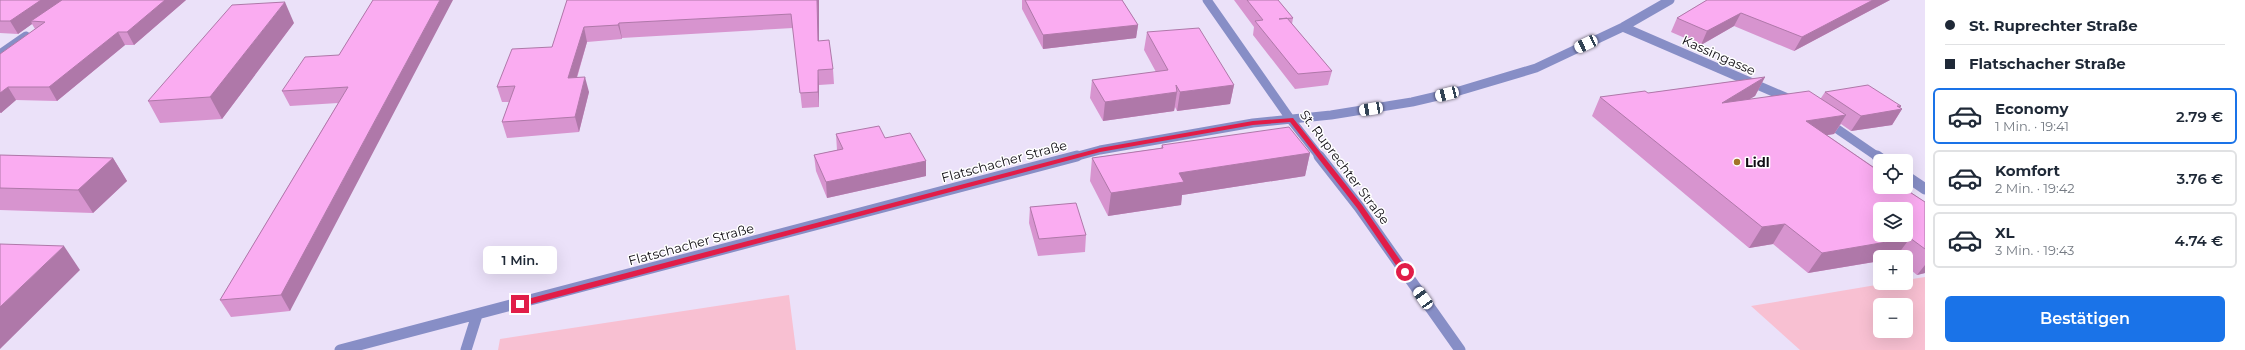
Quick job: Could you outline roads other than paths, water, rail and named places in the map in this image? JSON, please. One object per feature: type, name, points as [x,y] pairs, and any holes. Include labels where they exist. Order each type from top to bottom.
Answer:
[{"type":"street","name":"St. Ruprechter Straße","points":[[1207,0],[1291,120],[1359,207],[1460,350]]},
{"type":"street","name":"Flatschacher Straße","points":[[340,350],[1100,150],[1246,124],[1291,120],[1412,102],[1459,91],[1536,68],[1623,27],[1670,0]]},
{"type":"street","name":"Kassingasse","points":[[1623,27],[1803,105]]},
{"type":"street","points":[[0,54],[32,32]]},
{"type":"street","points":[[1822,118],[1874,154]]},
{"type":"street","points":[[1913,181],[1925,189]]},
{"type":"street","points":[[466,350],[477,315]]},
{"type":"place","name":"Lidl","points":[[1737,162]]}]
